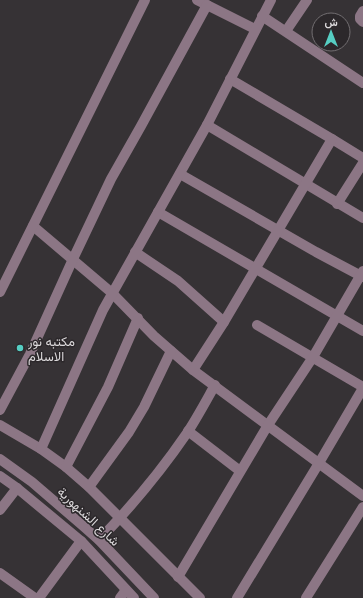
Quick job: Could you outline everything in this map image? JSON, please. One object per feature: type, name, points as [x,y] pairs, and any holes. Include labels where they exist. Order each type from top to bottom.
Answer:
[{"type":"street","points":[[0,292],[145,0]]},
{"type":"street","points":[[197,0],[255,29]]},
{"type":"street","points":[[41,449],[103,310],[207,125],[271,0]]},
{"type":"street","points":[[286,31],[307,0]]},
{"type":"street","points":[[0,410],[30,354],[111,179],[207,5]]},
{"type":"street","points":[[363,11],[360,18],[363,22]]},
{"type":"street","points":[[262,16],[363,83]]},
{"type":"street","points":[[230,79],[363,158]]},
{"type":"street","points":[[207,125],[337,204],[363,218]]},
{"type":"street","points":[[193,370],[256,269],[332,139]]},
{"type":"street","points":[[337,204],[363,163]]},
{"type":"street","points":[[178,577],[268,425],[314,357],[336,316],[362,275],[278,231],[180,174]]},
{"type":"street","points":[[158,212],[363,331]]},
{"type":"street","points":[[32,226],[112,293],[171,351],[193,370],[363,496]]},
{"type":"street","points":[[135,252],[178,281],[224,322]]},
{"type":"street","points":[[66,467],[108,387],[138,318]]},
{"type":"street","points":[[237,598],[363,387],[257,325]]},
{"type":"street","points":[[89,487],[129,432],[171,351]]},
{"type":"street","points":[[99,540],[120,518],[167,461],[188,431],[215,385]]},
{"type":"street","points":[[0,426],[41,449],[66,467],[89,487],[200,598]]},
{"type":"street","points":[[188,431],[240,471]]},
{"type":"street","name":"شارع الشنهورية","points":[[0,459],[32,482],[99,540],[154,598]]},
{"type":"street","name":"شارع الشنهورية","points":[[0,476],[17,488],[80,541],[123,594],[134,598]]},
{"type":"street","points":[[0,510],[17,488]]},
{"type":"street","points":[[306,598],[363,507]]},
{"type":"street","points":[[39,598],[80,541]]},
{"type":"street","points":[[0,573],[35,598]]},
{"type":"place","name":"مكتبه نور الاسلام","points":[[20,348]]}]
